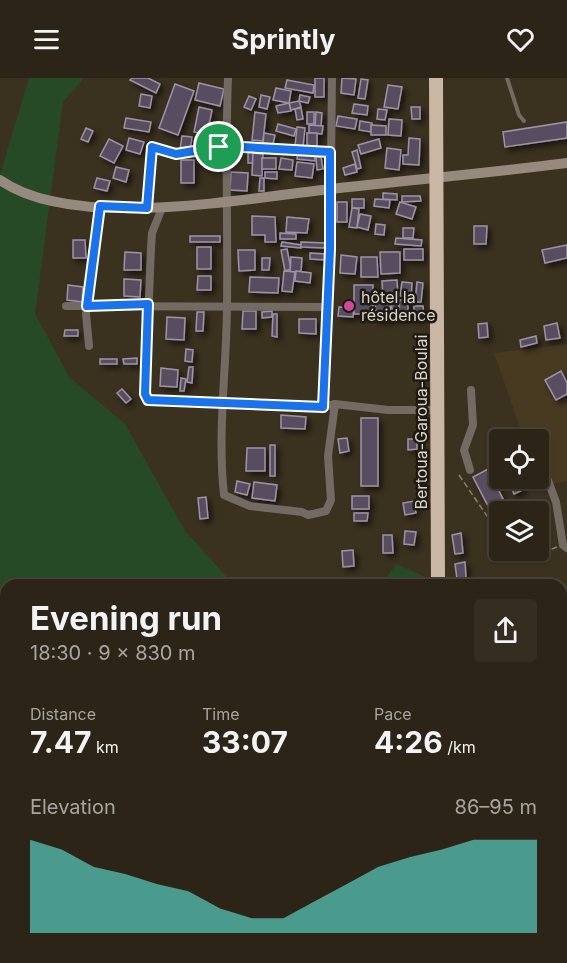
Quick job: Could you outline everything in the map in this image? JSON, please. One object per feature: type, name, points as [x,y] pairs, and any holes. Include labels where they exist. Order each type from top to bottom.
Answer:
[{"type":"highway","name":"Bertoua-Garoua-Boulai","points":[[436,78],[438,579]]},
{"type":"street","points":[[228,78],[225,146],[228,305],[221,403],[224,495],[250,506],[302,512],[308,515],[326,511],[331,500],[328,456],[335,405]]},
{"type":"street","points":[[323,407],[329,307],[332,78]]},
{"type":"street","points":[[147,208],[152,147],[184,154],[225,146],[330,152]]},
{"type":"street","points":[[0,180],[28,195],[47,201],[162,208],[226,203],[567,163]]},
{"type":"street","points":[[89,346],[86,331],[87,306],[100,206]]},
{"type":"street","points":[[162,208],[152,233],[145,394],[148,400],[438,410]]},
{"type":"street","points":[[66,306],[148,304],[329,307]]},
{"type":"street","points":[[470,470],[464,450],[473,425],[471,390]]},
{"type":"street","points":[[549,483],[556,502],[565,547]]},
{"type":"lane","points":[[507,78],[519,115],[524,121]]},
{"type":"path","points":[[459,475],[489,520]]},
{"type":"path","points":[[549,553],[565,547]]},
{"type":"shaded area","points":[[567,344],[567,481],[549,485],[549,429],[521,429],[494,353]]},
{"type":"green space","points":[[29,78],[84,78],[63,102],[35,314],[70,378],[125,424],[185,531],[229,579],[0,579],[0,175]]},
{"type":"green space","points":[[396,564],[430,579],[386,579]]},
{"type":"building","points":[[148,78],[160,84],[156,93],[130,80]]},
{"type":"building","points":[[315,78],[324,78],[324,97],[315,97]]},
{"type":"building","points":[[342,78],[356,79],[354,95],[341,93]]},
{"type":"building","points":[[361,79],[368,80],[365,99],[358,98]]},
{"type":"building","points":[[287,80],[314,85],[313,93],[285,88]]},
{"type":"building","points":[[199,83],[224,89],[220,106],[195,100]]},
{"type":"building","points":[[175,84],[194,91],[178,135],[159,128]]},
{"type":"building","points":[[388,85],[402,87],[398,109],[384,107]]},
{"type":"building","points":[[276,88],[291,91],[289,103],[273,100]]},
{"type":"building","points":[[141,94],[152,96],[150,108],[139,106]]},
{"type":"building","points":[[261,95],[270,97],[267,109],[259,107]]},
{"type":"building","points":[[300,95],[310,97],[308,103],[299,101]]},
{"type":"building","points":[[249,96],[256,99],[251,110],[244,107]]},
{"type":"building","points":[[299,101],[301,107],[291,110],[289,103]]},
{"type":"building","points":[[289,103],[291,111],[278,113],[276,106]]},
{"type":"building","points":[[354,104],[368,106],[367,115],[352,113]]},
{"type":"building","points":[[199,107],[212,110],[207,135],[194,132]]},
{"type":"building","points":[[411,107],[420,107],[420,119],[412,119]]},
{"type":"building","points":[[301,108],[303,119],[297,120],[295,109]]},
{"type":"building","points":[[378,109],[387,110],[385,120],[377,119]]},
{"type":"building","points":[[255,112],[266,114],[263,141],[252,140]]},
{"type":"building","points":[[307,112],[314,112],[314,124],[307,124]]},
{"type":"building","points":[[316,112],[322,113],[321,126],[315,126]]},
{"type":"building","points":[[338,116],[357,119],[355,129],[336,126]]},
{"type":"building","points":[[126,118],[151,122],[149,132],[124,128]]},
{"type":"building","points":[[389,119],[402,120],[401,136],[388,135]]},
{"type":"building","points":[[360,121],[372,123],[371,132],[359,130]]},
{"type":"building","points":[[567,122],[567,138],[505,147],[503,132]]},
{"type":"building","points":[[278,124],[296,129],[294,136],[276,131]]},
{"type":"building","points":[[309,125],[323,126],[322,134],[309,133]]},
{"type":"building","points":[[371,125],[386,126],[386,135],[371,135]]},
{"type":"building","points":[[297,127],[305,128],[303,147],[295,146]]},
{"type":"building","points":[[86,128],[93,131],[88,142],[81,139]]},
{"type":"building","points":[[264,133],[275,135],[273,144],[263,143]]},
{"type":"building","points":[[307,133],[317,133],[317,147],[307,146]]},
{"type":"building","points":[[182,136],[192,137],[190,151],[180,150]]},
{"type":"building","points":[[129,138],[144,142],[140,154],[126,150]]},
{"type":"building","points":[[409,138],[420,139],[419,165],[403,164],[403,155],[408,155]]},
{"type":"building","points":[[109,139],[123,146],[114,163],[100,156]]},
{"type":"building","points":[[379,139],[381,148],[361,154],[358,145]]},
{"type":"building","points":[[387,148],[401,150],[399,170],[385,168]]},
{"type":"building","points":[[248,149],[254,149],[255,163],[248,163]]},
{"type":"building","points":[[357,150],[361,168],[357,169],[352,152]]},
{"type":"building","points":[[298,151],[315,153],[315,161],[297,159]]},
{"type":"building","points":[[253,153],[263,154],[262,176],[252,175]]},
{"type":"building","points":[[316,157],[321,157],[323,169],[317,170]]},
{"type":"building","points":[[262,158],[276,158],[276,169],[262,169]]},
{"type":"building","points":[[281,158],[293,160],[292,170],[279,169]]},
{"type":"building","points":[[181,160],[194,160],[194,183],[181,183]]},
{"type":"building","points":[[297,162],[314,164],[312,178],[295,176]]},
{"type":"building","points":[[355,164],[357,172],[345,175],[343,168]]},
{"type":"building","points":[[116,167],[129,170],[126,182],[113,178]]},
{"type":"building","points":[[231,172],[248,173],[247,191],[230,190]]},
{"type":"building","points":[[265,172],[277,172],[277,179],[265,178]]},
{"type":"building","points":[[97,178],[110,181],[107,191],[94,188]]},
{"type":"building","points":[[260,178],[264,178],[264,191],[259,191]]},
{"type":"building","points":[[383,193],[397,194],[397,200],[383,199]]},
{"type":"building","points":[[402,196],[420,196],[421,201],[402,202]]},
{"type":"building","points":[[352,199],[364,199],[364,208],[352,208]]},
{"type":"building","points":[[375,199],[390,200],[389,208],[374,206]]},
{"type":"building","points":[[337,202],[347,202],[347,222],[337,222]]},
{"type":"building","points":[[400,202],[416,207],[412,219],[396,214]]},
{"type":"building","points":[[352,208],[359,209],[357,228],[349,227]]},
{"type":"building","points":[[360,214],[371,216],[368,230],[357,227]]},
{"type":"building","points":[[252,216],[275,217],[276,242],[265,242],[265,235],[252,235]]},
{"type":"building","points":[[287,217],[309,219],[307,233],[286,232]]},
{"type":"building","points":[[376,224],[385,225],[384,235],[375,234]]},
{"type":"building","points":[[474,226],[487,226],[486,244],[474,244]]},
{"type":"building","points":[[403,228],[414,228],[413,238],[403,238]]},
{"type":"building","points":[[280,233],[296,234],[296,239],[280,239]]},
{"type":"building","points":[[190,236],[220,236],[220,242],[190,242]]},
{"type":"building","points":[[396,238],[422,240],[421,246],[395,244]]},
{"type":"building","points":[[73,240],[85,240],[86,258],[73,258]]},
{"type":"building","points":[[282,242],[301,245],[301,248],[281,246]]},
{"type":"building","points":[[301,242],[325,243],[324,248],[301,247]]},
{"type":"building","points":[[567,245],[567,258],[545,263],[542,250]]},
{"type":"building","points":[[197,247],[211,247],[211,269],[197,269]]},
{"type":"building","points":[[287,249],[291,269],[285,271],[281,250]]},
{"type":"building","points":[[404,249],[423,249],[423,260],[404,260]]},
{"type":"building","points":[[238,250],[255,250],[255,270],[239,271]]},
{"type":"building","points":[[125,252],[141,253],[141,270],[124,270]]},
{"type":"building","points":[[380,252],[400,252],[400,273],[381,274]]},
{"type":"building","points":[[310,253],[325,254],[325,260],[310,259]]},
{"type":"building","points":[[341,255],[357,257],[355,274],[340,273]]},
{"type":"building","points":[[291,257],[302,258],[301,272],[290,272]]},
{"type":"building","points":[[361,257],[377,257],[378,277],[361,277]]},
{"type":"building","points":[[262,258],[270,258],[269,270],[262,270]]},
{"type":"building","points":[[284,271],[295,272],[292,292],[282,291]]},
{"type":"building","points":[[296,271],[311,273],[310,283],[295,281]]},
{"type":"building","points":[[198,276],[211,276],[211,290],[197,290]]},
{"type":"building","points":[[250,277],[279,278],[278,293],[249,292]]},
{"type":"building","points":[[124,279],[141,280],[140,297],[124,296]]},
{"type":"building","points":[[397,280],[398,296],[383,297],[382,281]]},
{"type":"building","points":[[402,282],[412,283],[411,298],[400,296]]},
{"type":"building","points":[[417,282],[423,283],[421,302],[415,302]]},
{"type":"building","points":[[68,285],[83,287],[82,302],[67,300]]},
{"type":"building","points":[[354,285],[373,285],[373,314],[354,314]]},
{"type":"building","points":[[390,297],[391,320],[376,320],[375,298]]},
{"type":"building","points":[[399,300],[401,317],[393,318],[391,301]]},
{"type":"building","points":[[399,300],[408,300],[408,317],[399,317]]},
{"type":"building","points":[[414,306],[423,306],[424,318],[414,319]]},
{"type":"building","points":[[339,307],[354,308],[353,317],[338,316]]},
{"type":"building","points":[[243,311],[256,311],[256,329],[242,329]]},
{"type":"building","points":[[272,311],[272,317],[262,318],[262,312]]},
{"type":"building","points":[[197,312],[204,312],[203,331],[196,331]]},
{"type":"building","points":[[273,314],[277,314],[277,337],[272,336]]},
{"type":"building","points":[[167,317],[185,318],[184,340],[166,339]]},
{"type":"building","points":[[299,319],[316,319],[316,334],[299,333]]},
{"type":"building","points":[[487,323],[488,337],[479,338],[478,324]]},
{"type":"building","points":[[557,323],[560,338],[546,340],[544,326]]},
{"type":"building","points":[[65,330],[78,330],[78,336],[64,336]]},
{"type":"building","points":[[536,336],[537,343],[521,347],[520,340]]},
{"type":"building","points":[[186,349],[193,350],[192,362],[185,361]]},
{"type":"building","points":[[137,358],[137,364],[124,364],[123,359]]},
{"type":"building","points":[[100,359],[117,359],[117,364],[100,364]]},
{"type":"building","points":[[189,367],[193,367],[192,383],[187,382]]},
{"type":"building","points":[[161,368],[178,370],[177,387],[160,386]]},
{"type":"building","points":[[561,371],[567,383],[567,394],[556,400],[545,380]]},
{"type":"building","points":[[181,378],[186,379],[184,391],[180,391]]},
{"type":"building","points":[[122,389],[131,399],[126,403],[117,393]]},
{"type":"building","points":[[281,415],[306,417],[305,429],[281,428]]},
{"type":"building","points":[[361,418],[378,418],[378,486],[361,486]]},
{"type":"building","points":[[347,438],[349,451],[340,453],[338,439]]},
{"type":"building","points":[[408,439],[417,439],[417,449],[408,450]]},
{"type":"building","points":[[270,445],[275,445],[275,476],[270,476]]},
{"type":"building","points":[[247,448],[265,448],[265,471],[246,471]]},
{"type":"building","points":[[488,469],[489,489],[498,489],[503,499],[489,501],[488,506],[473,477]]},
{"type":"building","points":[[237,481],[250,484],[247,495],[235,492]]},
{"type":"building","points":[[254,482],[277,485],[275,501],[252,498]]},
{"type":"building","points":[[512,489],[522,489],[523,490],[514,494]]},
{"type":"building","points":[[352,496],[369,496],[369,509],[352,509]]},
{"type":"building","points":[[206,497],[208,518],[200,519],[198,498]]},
{"type":"building","points":[[414,501],[416,513],[405,515],[403,503]]},
{"type":"building","points":[[354,513],[368,513],[367,521],[354,521]]},
{"type":"building","points":[[405,531],[416,532],[414,545],[404,544]]},
{"type":"building","points":[[461,533],[463,553],[455,554],[452,535]]},
{"type":"building","points":[[383,535],[392,535],[393,553],[383,553]]},
{"type":"building","points":[[353,550],[354,566],[343,567],[342,551]]},
{"type":"building","points":[[465,562],[466,578],[457,579],[455,564]]},
{"type":"place","name":"hôtel la résidence","points":[[349,306]]},
{"type":"route","points":[[152,147],[184,154],[219,147],[330,152],[329,307],[323,407],[148,400],[145,394],[148,304],[87,306],[100,206],[147,208],[152,147]]}]
